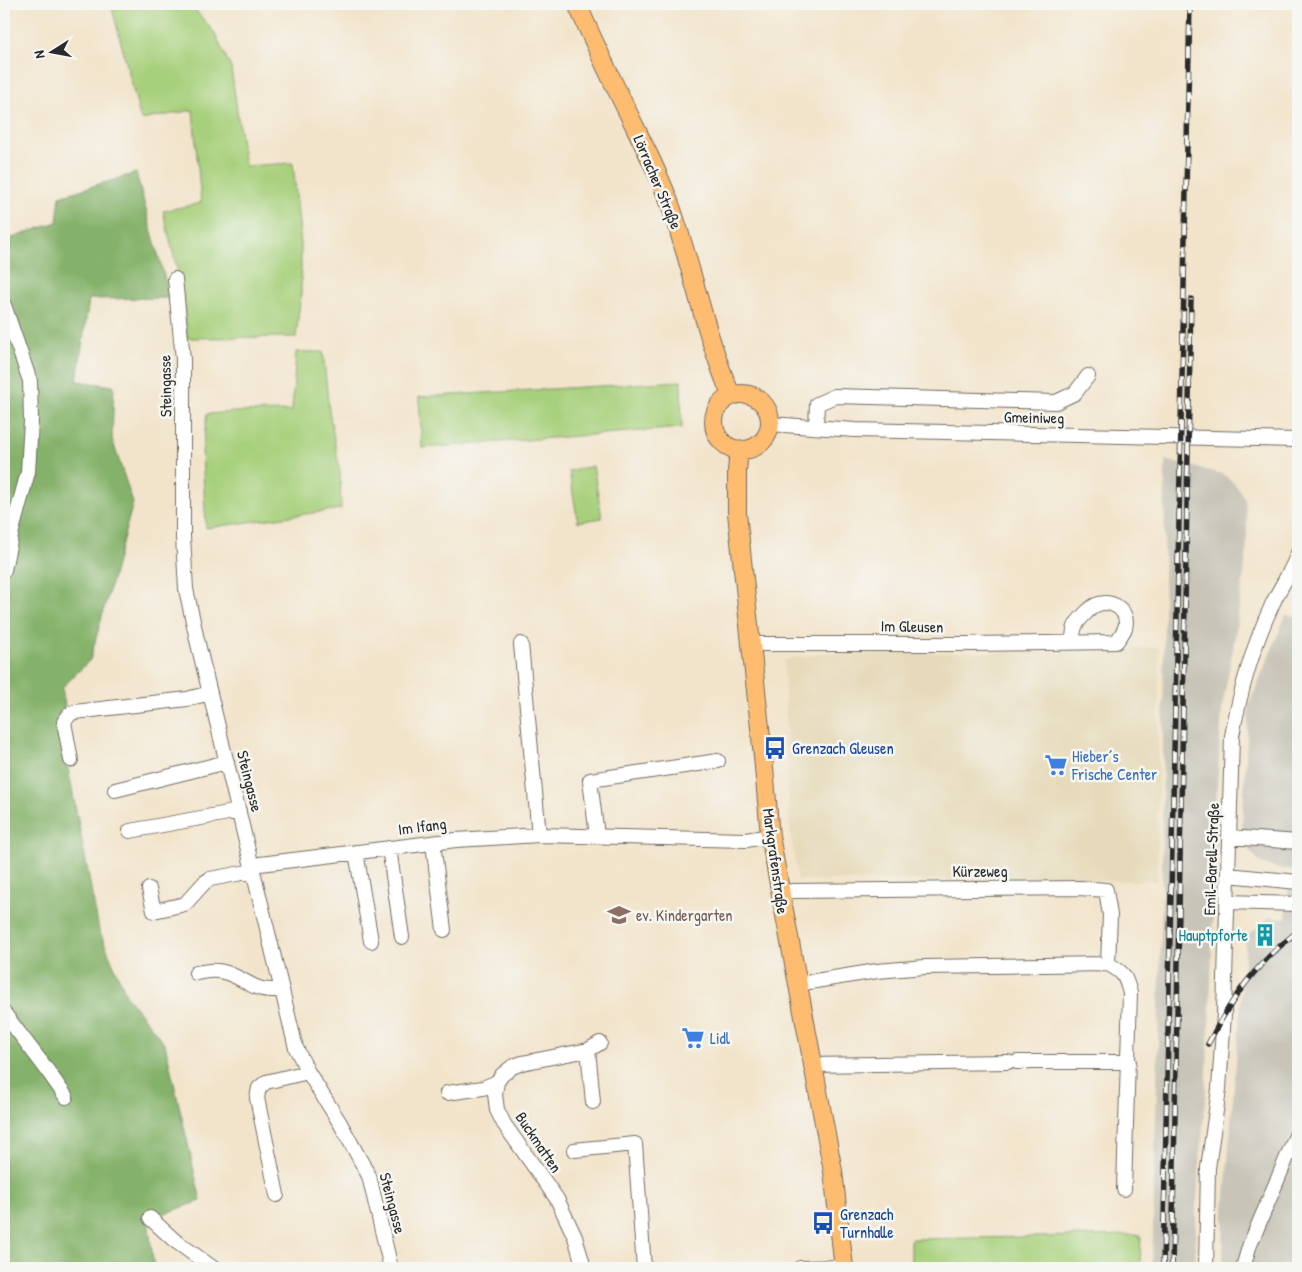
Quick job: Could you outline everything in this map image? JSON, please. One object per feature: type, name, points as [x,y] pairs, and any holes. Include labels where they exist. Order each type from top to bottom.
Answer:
[{"type":"main road","name":"Lörracher Straße","points":[[577,4],[671,206],[704,322],[718,365],[731,395]]},
{"type":"main road","points":[[745,393],[758,399],[767,410],[770,424],[764,440],[757,446],[748,450],[739,450],[724,444],[718,438],[713,422],[718,406],[731,395],[745,393]]},
{"type":"main road","name":"Markgrafenstraße","points":[[739,450],[737,513],[770,836],[779,893],[832,1171],[844,1268]]},
{"type":"street","name":"Steingasse","points":[[175,278],[183,359],[183,537],[186,589],[296,1048],[369,1176],[391,1268]]},
{"type":"street","points":[[4,305],[30,380],[31,421],[28,472],[12,531],[4,570]]},
{"type":"street","points":[[816,426],[817,404],[835,396],[1056,402],[1075,393],[1088,376]]},
{"type":"street","name":"Gmeiniweg","points":[[770,424],[855,430],[1298,440]]},
{"type":"street","name":"Emil-Barell-Straße","points":[[1206,1268],[1208,1168],[1219,1088],[1224,1014],[1231,757],[1236,713],[1255,648],[1272,604],[1298,553]]},
{"type":"street","name":"Im Gleusen","points":[[751,644],[1073,642]]},
{"type":"street","points":[[521,644],[539,835]]},
{"type":"street","points":[[72,760],[64,722],[70,714],[88,709],[187,699],[210,693]]},
{"type":"street","points":[[597,836],[590,780],[718,761]]},
{"type":"street","points":[[115,790],[227,762]]},
{"type":"street","points":[[130,831],[239,811]]},
{"type":"street","name":"Im Ifang","points":[[149,889],[154,911],[184,904],[210,879],[253,868],[356,852],[433,843],[539,835],[746,840],[770,836]]},
{"type":"street","points":[[1229,837],[1298,842]]},
{"type":"street","points":[[433,843],[444,930]]},
{"type":"street","points":[[389,848],[402,936]]},
{"type":"street","points":[[356,852],[371,941]]},
{"type":"street","points":[[1228,875],[1298,882]]},
{"type":"street","name":"Kürzeweg","points":[[779,893],[793,891],[991,888],[1080,888],[1106,890],[1110,914],[1108,964]]},
{"type":"street","points":[[1227,902],[1298,904]]},
{"type":"street","points":[[797,984],[870,972],[925,967],[1108,964],[1121,970],[1130,993],[1124,1189]]},
{"type":"street","points":[[196,973],[219,971],[262,990],[282,989]]},
{"type":"street","points":[[4,1013],[66,1097]]},
{"type":"street","points":[[447,1093],[483,1088],[497,1082],[507,1071],[522,1063],[588,1050],[600,1043]]},
{"type":"street","points":[[588,1050],[593,1102]]},
{"type":"street","points":[[811,1065],[1129,1062]]},
{"type":"street","points":[[277,1195],[257,1098],[259,1088],[266,1082],[308,1072]]},
{"type":"street","name":"Buckmatten","points":[[497,1082],[495,1094],[497,1110],[504,1124],[556,1199],[575,1238],[584,1268]]},
{"type":"street","points":[[1243,1268],[1249,1247],[1298,1131]]},
{"type":"street","points":[[574,1150],[635,1144],[644,1268]]},
{"type":"street","points":[[150,1218],[174,1240],[213,1268]]},
{"type":"street","points":[[800,1268],[844,1268]]},
{"type":"shaded area","points":[[1165,460],[1223,474],[1236,485],[1245,500],[1247,529],[1246,559],[1234,643],[1222,707],[1216,802],[1206,1090],[1196,1207],[1195,1268],[1152,1268],[1162,898]]},
{"type":"shaded area","points":[[1286,615],[1298,616],[1298,870],[1275,868],[1260,862],[1246,847],[1242,827],[1249,705]]},
{"type":"shaded area","points":[[1159,647],[1157,881],[798,880],[790,832],[784,660],[819,654],[1105,651]]},
{"type":"shaded area","points":[[1298,875],[1298,1268],[1223,1268],[1224,1210],[1246,937],[1270,917],[1286,918],[1289,882]]},
{"type":"green space","points":[[111,4],[190,4],[214,32],[231,68],[245,166],[293,163],[301,245],[301,293],[296,337],[187,338],[184,298],[163,211],[201,203],[193,110],[141,120]]},
{"type":"green space","points":[[136,173],[170,298],[89,299],[77,381],[114,386],[112,439],[133,503],[90,660],[62,688],[65,706],[58,716],[99,930],[127,997],[165,1044],[201,1201],[148,1219],[154,1268],[4,1268],[4,241],[57,222],[60,196]]},
{"type":"green space","points":[[296,352],[323,352],[329,411],[340,472],[341,509],[206,528],[202,453],[207,414],[292,411]]},
{"type":"green space","points":[[681,381],[682,428],[422,448],[419,397]]},
{"type":"green space","points":[[593,466],[602,518],[578,522],[569,471]]},
{"type":"green space","points":[[1141,1235],[1140,1268],[911,1268],[911,1239]]},
{"type":"railway","points":[[1163,1268],[1190,4]]},
{"type":"railway","points":[[1172,1268],[1191,299]]},
{"type":"railway","points":[[1208,1044],[1246,982],[1269,956],[1298,931]]},
{"type":"place","name":"Grenzach Gleusen","points":[[775,748]]},
{"type":"place","name":"Hieber´s Frische Center","points":[[1056,765]]},
{"type":"place","name":"ev. Kindergarten","points":[[619,915]]},
{"type":"place","name":"Hauptpforte","points":[[1265,935]]},
{"type":"place","name":"Lidl","points":[[693,1038]]},
{"type":"place","name":"Grenzach Turnhalle","points":[[823,1223]]}]
